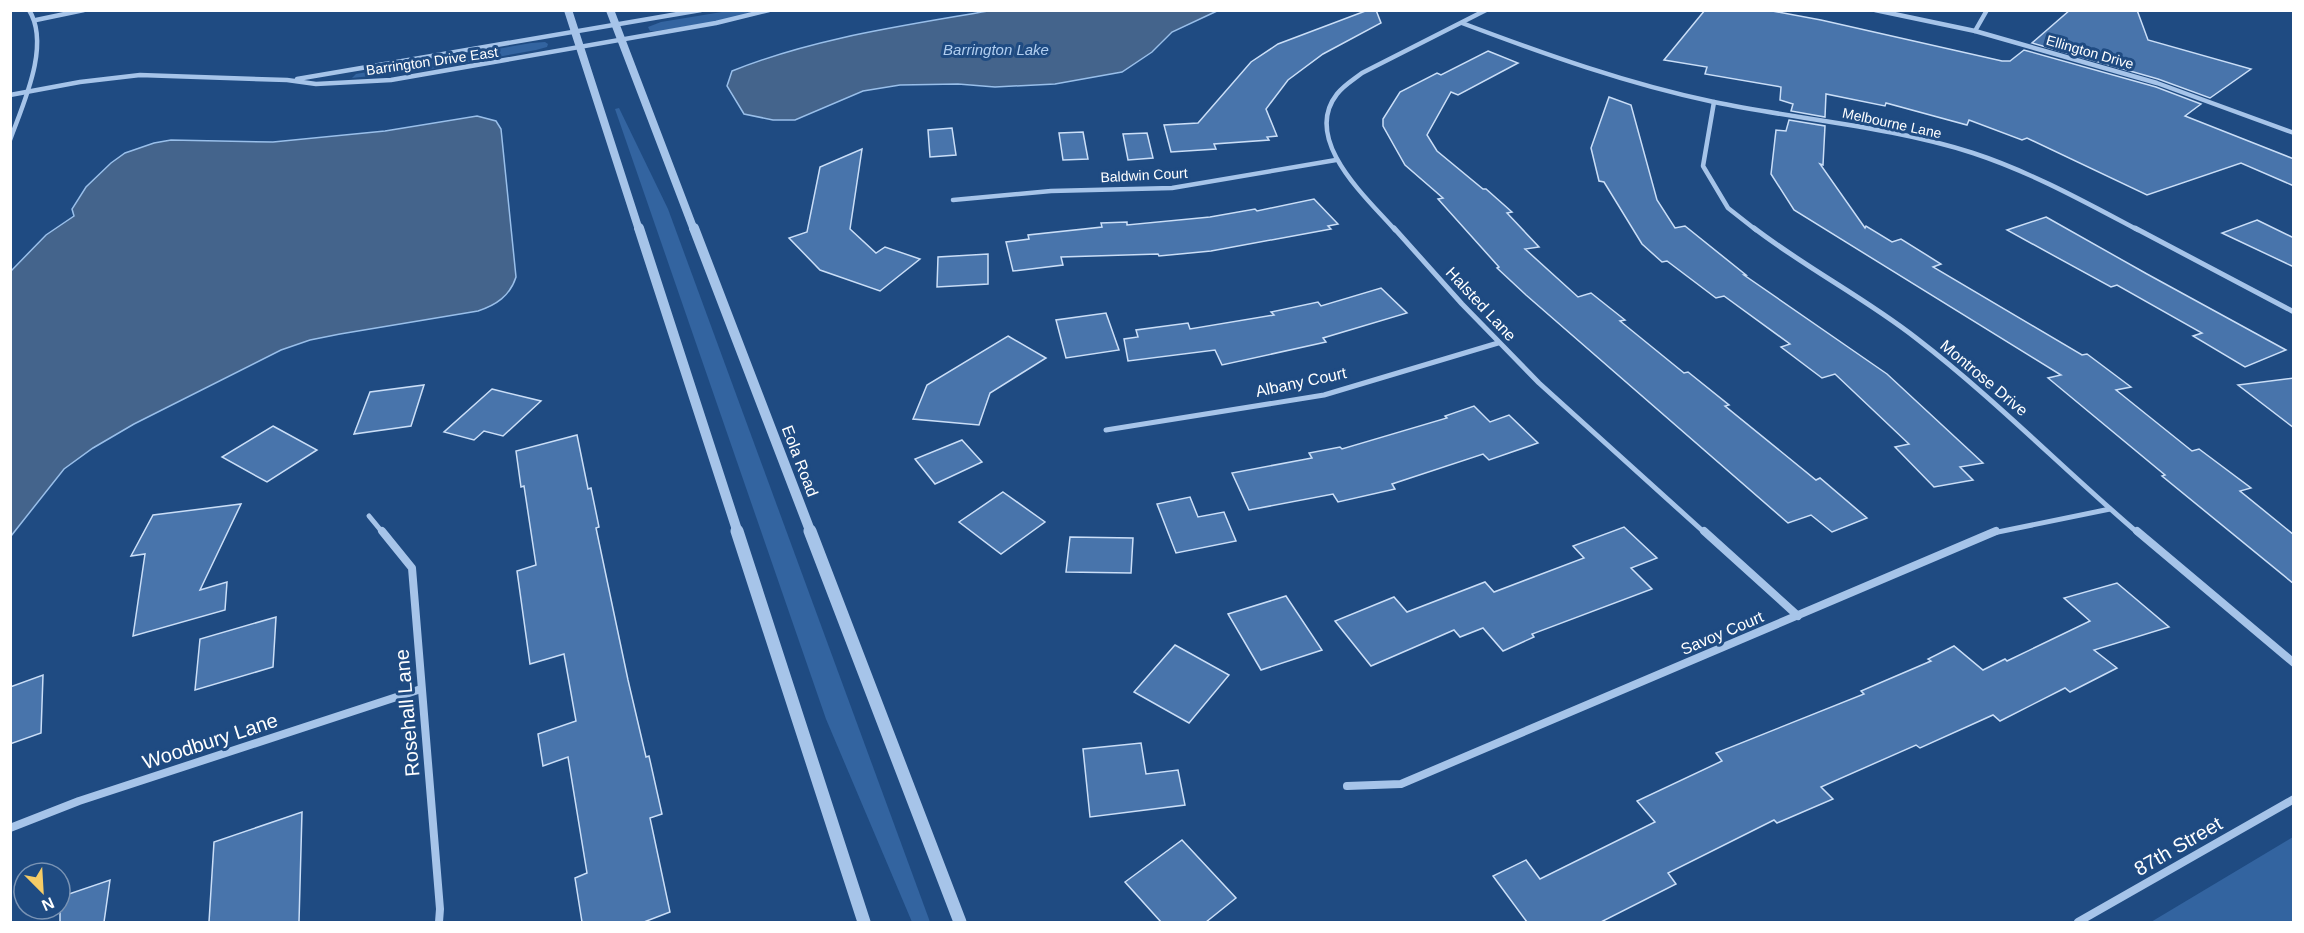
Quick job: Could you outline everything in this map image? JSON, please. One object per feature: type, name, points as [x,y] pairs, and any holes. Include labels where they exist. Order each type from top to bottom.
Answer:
[{"type":"street","points":[[10,140],[26,92],[38,34],[36,20],[29,10]]},
{"type":"street","points":[[36,20],[84,10]]},
{"type":"street","points":[[568,10],[864,922]]},
{"type":"street","name":"Eola Road","points":[[610,10],[960,922]]},
{"type":"street","name":"Barrington Drive East","points":[[287,80],[700,10]]},
{"type":"street","name":"Barrington Drive East","points":[[10,95],[113,77],[140,75],[287,80],[315,84],[391,80],[716,23],[769,10]]},
{"type":"street","name":"Halsted Lane","points":[[1486,10],[1380,64],[1357,77],[1337,93],[1329,108],[1326,125],[1336,160],[1443,285],[1498,343],[1539,383],[1797,616]]},
{"type":"street","name":"Ellington Drive","points":[[1875,10],[1975,30],[2157,83],[2294,133]]},
{"type":"street","points":[[1975,30],[1987,10]]},
{"type":"street","name":"Melbourne Lane","points":[[1462,23],[1593,69],[1714,102],[1906,136],[1972,154],[2022,172],[2075,198],[2294,312]]},
{"type":"street","name":"Montrose Drive","points":[[1714,102],[1703,166],[1728,208],[1777,246],[1914,336],[1980,389],[2110,508],[2294,663]]},
{"type":"street","name":"Baldwin Court","points":[[953,200],[1051,191],[1172,188],[1336,160]]},
{"type":"street","name":"Albany Court","points":[[1106,430],[1324,394],[1498,343]]},
{"type":"street","name":"Savoy Court","points":[[1347,786],[1401,784],[1999,530],[2110,508]]},
{"type":"street","name":"Rosehall Lane","points":[[369,516],[412,568],[440,909],[439,922]]},
{"type":"street","name":"Woodbury Lane","points":[[10,828],[79,801],[421,689]]},
{"type":"street","name":"87th Street","points":[[2078,922],[2294,799]]},
{"type":"shaded area","points":[[734,10],[760,11],[715,22],[656,31],[650,31],[648,27],[661,22]]},
{"type":"shaded area","points":[[545,42],[548,44],[547,47],[536,50],[426,70],[352,78],[356,74]]},
{"type":"shaded area","points":[[619,108],[668,209],[930,922],[912,922],[826,719],[615,109]]},
{"type":"shaded area","points":[[2293,837],[2293,922],[2151,922]]},
{"type":"water","name":"Barrington Lake","points":[[988,11],[1217,11],[1172,32],[1152,52],[1122,72],[1055,84],[995,87],[958,84],[900,85],[863,91],[795,120],[773,120],[744,114],[727,86],[732,71],[794,50],[858,34]]},
{"type":"water","points":[[477,116],[496,121],[501,129],[516,277],[502,299],[478,311],[340,334],[310,340],[281,350],[134,424],[93,448],[64,469],[11,536],[11,271],[46,235],[74,216],[72,209],[86,187],[111,163],[125,153],[171,140],[273,142],[385,131]]},
{"type":"building","points":[[1368,10],[1376,10],[1381,23],[1323,54],[1288,80],[1266,109],[1277,136],[1267,137],[1269,140],[1214,144],[1216,149],[1171,152],[1164,125],[1198,123],[1251,62],[1278,44]]},
{"type":"building","points":[[1705,10],[1767,10],[2002,61],[2010,61],[2024,50],[2156,87],[2201,104],[2185,116],[2294,159],[2294,186],[2241,163],[2147,195],[2027,138],[2022,140],[1969,120],[1967,125],[1886,103],[1885,106],[1826,94],[1825,117],[1791,111],[1793,104],[1780,100],[1781,87],[1705,74],[1707,67],[1664,60]]},
{"type":"building","points":[[2070,10],[2137,10],[2148,40],[2251,69],[2210,98],[2158,79],[2032,43]]},
{"type":"building","points":[[1488,51],[1518,63],[1458,95],[1451,92],[1427,135],[1437,151],[1512,212],[1507,213],[1539,247],[1525,249],[1578,297],[1591,293],[1625,320],[1620,321],[1684,373],[1688,372],[1729,405],[1725,406],[1816,480],[1820,478],[1867,518],[1832,532],[1811,515],[1788,523],[1497,268],[1499,267],[1438,199],[1443,198],[1405,165],[1383,126],[1383,119],[1400,92],[1437,73],[1441,75]]},
{"type":"building","points":[[1609,97],[1631,105],[1657,200],[1675,228],[1685,226],[1746,275],[1744,275],[1887,374],[1983,463],[1960,467],[1973,480],[1934,487],[1895,447],[1909,444],[1835,374],[1822,378],[1781,347],[1790,344],[1724,296],[1716,298],[1667,261],[1662,262],[1642,244],[1604,182],[1599,181],[1591,148]]},
{"type":"building","points":[[1789,120],[1825,126],[1823,165],[1820,164],[1865,228],[1866,226],[1892,242],[1901,239],[1941,264],[1933,267],[2082,355],[2087,354],[2131,387],[2116,390],[2192,451],[2199,449],[2251,488],[2240,491],[2294,535],[2294,584],[2162,476],[2165,475],[2048,378],[2061,375],[1794,210],[1771,174],[1776,130],[1786,131]]},
{"type":"building","points":[[952,128],[956,155],[930,157],[928,130]]},
{"type":"building","points":[[1083,132],[1088,159],[1063,160],[1059,133]]},
{"type":"building","points":[[1147,133],[1153,158],[1128,160],[1123,134]]},
{"type":"building","points":[[862,149],[850,229],[876,253],[885,247],[920,259],[880,291],[820,270],[789,238],[807,232],[820,167]]},
{"type":"building","points":[[1314,199],[1338,224],[1328,226],[1331,229],[1211,251],[1159,256],[1158,254],[1061,257],[1063,265],[1013,271],[1006,242],[1029,239],[1028,235],[1102,227],[1101,223],[1127,222],[1127,225],[1210,217],[1255,209],[1257,211]]},
{"type":"building","points":[[2046,217],[2286,350],[2245,367],[2193,336],[2202,333],[2117,285],[2111,287],[2007,230]]},
{"type":"building","points":[[2257,220],[2294,238],[2294,267],[2222,233]]},
{"type":"building","points":[[988,254],[988,284],[937,287],[938,257]]},
{"type":"building","points":[[1381,288],[1407,313],[1323,338],[1326,342],[1222,365],[1215,350],[1128,361],[1124,339],[1138,337],[1136,330],[1188,323],[1190,329],[1274,315],[1271,312],[1318,302],[1321,306]]},
{"type":"building","points":[[1106,313],[1119,350],[1066,358],[1056,320]]},
{"type":"building","points":[[1008,336],[1046,358],[990,393],[979,425],[913,419],[927,385]]},
{"type":"building","points":[[2294,378],[2294,428],[2238,385]]},
{"type":"building","points":[[424,385],[411,426],[354,434],[370,392]]},
{"type":"building","points":[[492,389],[541,401],[503,436],[484,431],[474,440],[444,432]]},
{"type":"building","points":[[1474,406],[1490,422],[1509,415],[1538,443],[1489,460],[1483,454],[1392,484],[1395,489],[1338,502],[1333,494],[1249,510],[1232,473],[1312,458],[1309,453],[1340,447],[1342,449],[1447,418],[1445,416]]},
{"type":"building","points":[[273,426],[317,450],[267,482],[222,457]]},
{"type":"building","points":[[577,435],[588,489],[591,488],[599,527],[596,528],[628,680],[662,814],[650,818],[670,912],[644,922],[582,922],[575,878],[587,873],[568,757],[543,766],[538,734],[576,721],[564,654],[530,664],[517,571],[536,565],[524,486],[521,487],[516,451]]},
{"type":"building","points":[[962,440],[982,462],[935,484],[915,459]]},
{"type":"building","points":[[1003,492],[1045,522],[1001,554],[959,522]]},
{"type":"building","points":[[1190,497],[1198,517],[1224,512],[1236,541],[1176,553],[1157,504]]},
{"type":"building","points":[[241,504],[200,590],[227,582],[225,610],[133,636],[145,554],[131,556],[153,515]]},
{"type":"building","points":[[1624,527],[1657,558],[1631,568],[1652,589],[1532,634],[1534,637],[1503,651],[1483,628],[1460,637],[1454,630],[1371,666],[1335,621],[1394,597],[1407,612],[1485,582],[1494,592],[1584,558],[1573,546]]},
{"type":"building","points":[[1070,537],[1133,538],[1131,573],[1066,572]]},
{"type":"building","points":[[2117,583],[2169,627],[2094,650],[2117,668],[2070,692],[2065,688],[2000,721],[1993,715],[1920,748],[1916,745],[1821,787],[1833,799],[1777,823],[1774,820],[1668,873],[1676,884],[1601,922],[1527,922],[1493,876],[1526,860],[1540,879],[1655,822],[1637,801],[1722,761],[1716,753],[1864,694],[1861,691],[1931,661],[1928,659],[1954,646],[1983,670],[2005,659],[2007,661],[2090,621],[2064,598]]},
{"type":"building","points":[[1286,596],[1322,650],[1261,670],[1228,614]]},
{"type":"building","points":[[276,617],[273,667],[195,690],[200,639]]},
{"type":"building","points":[[1175,645],[1229,675],[1189,723],[1134,692]]},
{"type":"building","points":[[43,675],[41,733],[10,744],[10,687]]},
{"type":"building","points":[[1141,743],[1146,774],[1178,770],[1185,805],[1090,817],[1083,749]]},
{"type":"building","points":[[302,812],[299,922],[209,922],[214,842]]},
{"type":"building","points":[[1182,840],[1236,898],[1206,922],[1161,922],[1125,882]]},
{"type":"building","points":[[110,880],[104,922],[60,922],[72,921],[72,893]]}]
